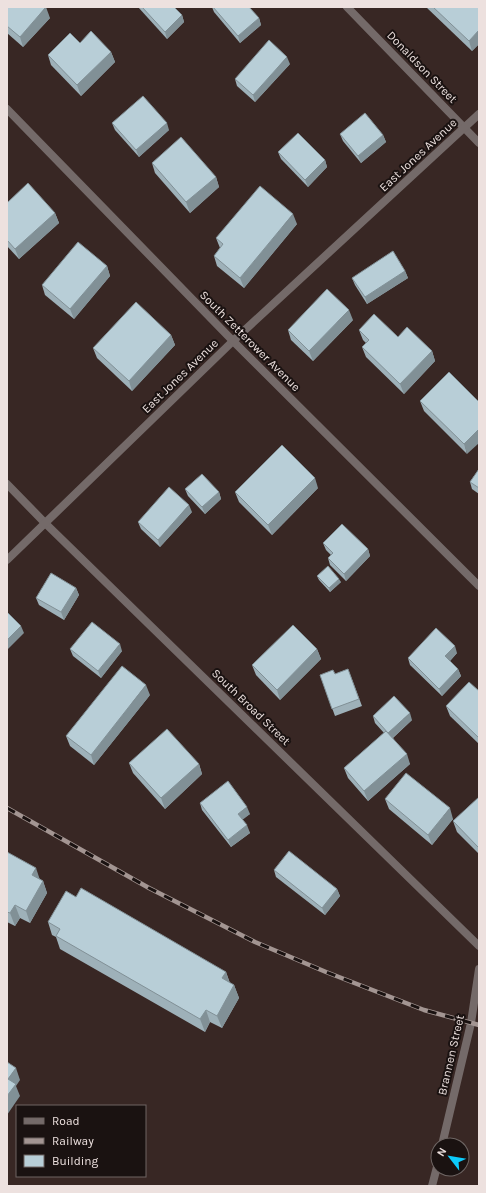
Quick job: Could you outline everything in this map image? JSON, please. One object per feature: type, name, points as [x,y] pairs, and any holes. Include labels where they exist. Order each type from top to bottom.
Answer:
[{"type":"street","name":"Donaldson Street","points":[[347,7],[479,142]]},
{"type":"street","name":"South Zetterower Avenue","points":[[7,109],[233,342],[479,586]]},
{"type":"street","name":"East Jones Avenue","points":[[7,560],[233,342],[479,114]]},
{"type":"street","name":"South Broad Street","points":[[7,484],[45,524],[479,946]]},
{"type":"street","name":"Brannen Street","points":[[444,1137],[471,1023],[479,969]]},
{"type":"building","points":[[7,7],[46,7],[20,37],[7,26]]},
{"type":"building","points":[[142,7],[174,7],[182,15],[165,32]]},
{"type":"building","points":[[213,7],[249,7],[259,18],[238,36]]},
{"type":"building","points":[[433,7],[479,7],[479,30],[469,41]]},
{"type":"building","points":[[91,31],[111,52],[77,85],[48,55],[70,33],[80,43]]},
{"type":"building","points":[[269,40],[287,57],[253,95],[235,79]]},
{"type":"building","points":[[143,96],[167,123],[136,150],[112,123]]},
{"type":"building","points":[[365,113],[383,135],[358,156],[340,134]]},
{"type":"building","points":[[298,133],[325,160],[305,180],[278,152]]},
{"type":"building","points":[[181,137],[216,177],[186,202],[152,163]]},
{"type":"building","points":[[28,183],[55,213],[15,249],[7,240],[7,203]]},
{"type":"building","points":[[260,186],[293,214],[240,278],[214,256],[223,244],[216,238]]},
{"type":"building","points":[[78,242],[107,266],[70,309],[42,285]]},
{"type":"building","points":[[393,251],[405,271],[365,297],[352,278]]},
{"type":"building","points":[[327,289],[349,310],[309,351],[288,330]]},
{"type":"building","points":[[136,302],[171,335],[129,381],[93,348]]},
{"type":"building","points":[[374,314],[398,337],[407,327],[432,351],[400,384],[362,347],[369,340],[359,330]]},
{"type":"building","points":[[449,372],[479,402],[479,429],[464,444],[420,401]]},
{"type":"building","points":[[282,445],[315,478],[268,525],[235,492]]},
{"type":"building","points":[[479,469],[479,488],[470,482]]},
{"type":"building","points":[[202,474],[219,492],[202,507],[185,489]]},
{"type":"building","points":[[169,487],[189,505],[158,540],[138,522]]},
{"type":"building","points":[[342,524],[368,549],[344,574],[328,558],[333,553],[323,543]]},
{"type":"building","points":[[328,566],[339,579],[329,588],[317,576]]},
{"type":"building","points":[[51,573],[76,588],[61,612],[36,598]]},
{"type":"building","points":[[7,612],[21,626],[7,640]]},
{"type":"building","points":[[92,622],[120,644],[98,671],[70,649]]},
{"type":"building","points":[[293,625],[317,649],[277,690],[252,665]]},
{"type":"building","points":[[436,628],[455,646],[445,656],[458,669],[439,689],[408,658]]},
{"type":"building","points":[[122,666],[146,685],[91,755],[66,736]]},
{"type":"building","points":[[348,669],[359,699],[332,709],[320,675],[333,670],[335,674]]},
{"type":"building","points":[[469,682],[479,691],[479,738],[446,706]]},
{"type":"building","points":[[394,696],[410,713],[388,733],[373,716]]},
{"type":"building","points":[[167,729],[199,764],[161,798],[129,763]]},
{"type":"building","points":[[386,731],[407,754],[364,791],[344,768]]},
{"type":"building","points":[[406,773],[450,808],[428,835],[385,799]]},
{"type":"building","points":[[228,781],[247,807],[238,814],[247,825],[228,840],[200,803]]},
{"type":"building","points":[[479,797],[479,846],[478,847],[453,821]]},
{"type":"building","points":[[289,851],[337,889],[322,908],[274,870]]},
{"type":"building","points":[[7,852],[36,868],[32,875],[43,881],[26,911],[15,905],[10,913],[7,912]]},
{"type":"building","points":[[81,888],[226,972],[222,978],[234,985],[217,1016],[206,1010],[200,1019],[56,936],[60,929],[48,922],[66,891],[76,897]]},
{"type":"building","points":[[7,1062],[16,1068],[8,1079],[16,1084],[7,1096]]},
{"type":"railway","points":[[7,808],[149,888],[255,942],[326,972],[424,1010],[479,1025]]}]
